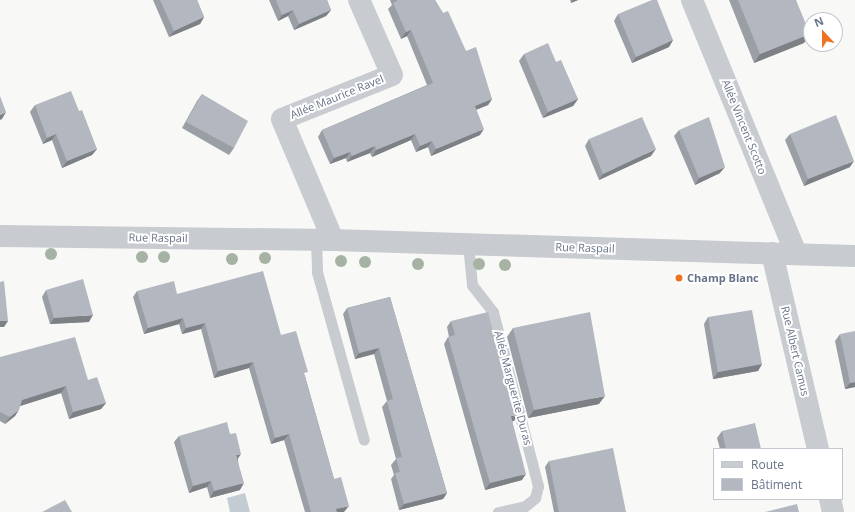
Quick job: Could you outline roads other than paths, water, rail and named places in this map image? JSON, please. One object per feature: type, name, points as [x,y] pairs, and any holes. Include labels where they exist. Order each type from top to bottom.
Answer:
[{"type":"street","name":"Allée Maurice Ravel","points":[[324,240],[282,119],[392,75],[359,0]]},
{"type":"street","name":"Allée Vincent Scotto","points":[[692,0],[796,254]]},
{"type":"street","name":"Rue Raspail","points":[[0,236],[324,240],[855,256]]},
{"type":"street","name":"Rue Albert Camus","points":[[772,253],[818,448]]},
{"type":"street","points":[[830,500],[833,512]]},
{"type":"lane","points":[[324,240],[317,272],[364,440]]},
{"type":"lane","name":"Allée Marguerite Duras","points":[[468,244],[472,285],[493,312],[538,486],[535,498],[524,506],[498,512]]},
{"type":"place","name":"Champ Blanc","points":[[679,278]]}]
